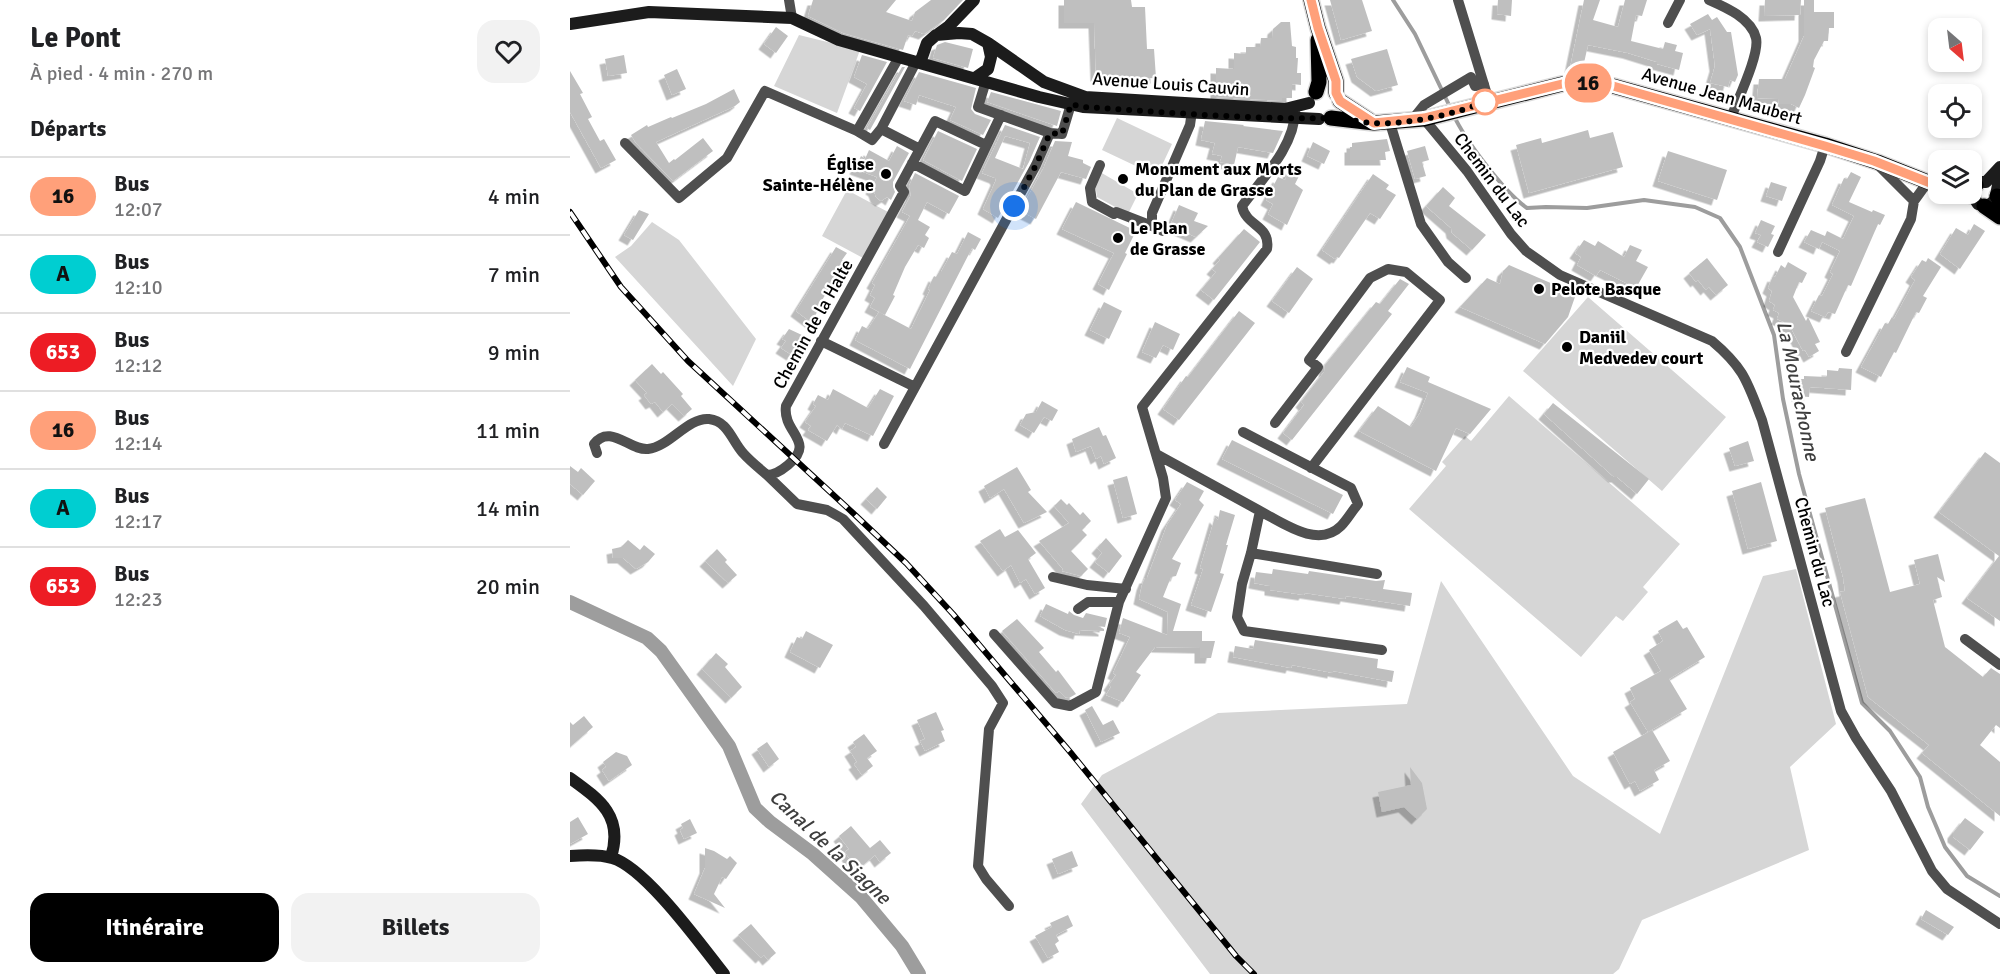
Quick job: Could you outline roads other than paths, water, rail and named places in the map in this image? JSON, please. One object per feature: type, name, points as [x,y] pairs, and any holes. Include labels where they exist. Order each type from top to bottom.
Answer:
[{"type":"main road","points":[[1311,0],[1336,81],[1338,97],[1382,123]]},
{"type":"main road","points":[[1313,97],[1318,82],[1318,28]]},
{"type":"main road","name":"Avenue Jean Maubert","points":[[1325,119],[1382,123],[1484,103],[1562,84],[1584,83],[1613,86],[1731,118],[1928,179]]},
{"type":"main road","points":[[1983,193],[2000,217]]},
{"type":"street","points":[[570,24],[648,12],[792,18],[789,0]]},
{"type":"street","points":[[1458,0],[1484,84],[1484,103]]},
{"type":"street","points":[[1668,23],[1680,0]]},
{"type":"street","points":[[1709,0],[1731,10],[1751,28],[1756,39],[1753,59],[1731,118]]},
{"type":"street","points":[[972,3],[969,22],[972,34]]},
{"type":"street","points":[[625,143],[679,198],[727,158],[765,91],[857,131],[872,140],[881,129],[927,43],[949,26],[972,3]]},
{"type":"street","name":"Avenue Louis Cauvin","points":[[792,18],[839,40],[1039,97],[1083,107],[1276,109],[1325,119]]},
{"type":"street","name":"Avenue Louis Cauvin","points":[[936,35],[972,34],[1044,82],[1084,97],[1192,109]]},
{"type":"street","points":[[988,43],[991,57],[988,69],[981,79],[978,107],[1050,133],[1062,134],[1071,104]]},
{"type":"street","points":[[857,131],[899,57]]},
{"type":"street","points":[[1424,115],[1454,86],[1471,77],[1474,86],[1484,84]]},
{"type":"street","points":[[1039,97],[1044,82]]},
{"type":"street","points":[[1324,89],[1338,97],[1337,113],[1325,119],[1312,112],[1313,97],[1324,89]]},
{"type":"street","name":"Avenue Louis Cauvin","points":[[1295,113],[1313,97]]},
{"type":"street","points":[[1152,226],[1152,213],[1190,125],[1192,109]]},
{"type":"street","points":[[994,634],[1055,703],[1070,706],[1096,692],[1119,602],[1166,498],[1163,478],[1142,407],[1267,249],[1269,240],[1265,233],[1243,213],[1242,206],[1289,142],[1295,113]]},
{"type":"street","points":[[912,163],[965,191],[1001,115]]},
{"type":"street","name":"Chemin du Lac","points":[[1424,115],[1526,252],[1560,274],[1712,341],[1731,357],[1746,377],[1762,420],[1841,711],[1856,738],[1892,791],[1932,872],[1947,889],[2000,924]]},
{"type":"street","name":"Chemin de la Halte","points":[[767,475],[773,475],[788,466],[800,453],[801,445],[788,425],[785,415],[786,406],[904,192],[900,186],[935,121],[986,145]]},
{"type":"street","points":[[1382,123],[1421,224],[1448,262],[1466,278]]},
{"type":"street","points":[[881,129],[920,149]]},
{"type":"street","points":[[884,444],[1036,165],[1050,133]]},
{"type":"street","points":[[1778,252],[1825,146]]},
{"type":"street","points":[[1877,162],[1914,201]]},
{"type":"street","points":[[1100,165],[1090,188],[1092,202],[1114,214],[1116,212],[1163,231]]},
{"type":"street","points":[[1983,193],[2000,167]]},
{"type":"street","points":[[1983,193],[2000,175]]},
{"type":"street","points":[[1846,352],[1911,219],[1914,201],[1928,187]]},
{"type":"street","points":[[1275,423],[1318,367],[1309,360],[1370,278],[1388,269],[1406,272],[1440,300],[1311,468]]},
{"type":"street","points":[[821,341],[915,387]]},
{"type":"street","points":[[597,453],[594,444],[606,435],[644,450],[656,448],[698,421],[710,419],[725,426],[741,452],[797,504],[827,510],[843,519],[931,615],[992,686],[1002,703],[989,729],[978,866],[1009,906]]},
{"type":"street","points":[[1156,454],[1260,511],[1308,534],[1326,536],[1340,527],[1358,504],[1351,488],[1243,432]]},
{"type":"street","points":[[1260,511],[1242,584],[1237,617],[1244,631],[1382,650]]},
{"type":"street","points":[[1251,554],[1377,574]]},
{"type":"street","points":[[1053,578],[1087,585],[1126,589]]},
{"type":"street","points":[[1078,609],[1088,602],[1119,602]]},
{"type":"street","points":[[1965,639],[2000,665]]},
{"type":"street","points":[[570,778],[607,809],[614,829],[614,848],[611,857]]},
{"type":"street","points":[[570,856],[611,857],[628,864],[724,974]]},
{"type":"waterway","name":"La Mourachonne","points":[[1393,0],[1415,34],[1450,107]]},
{"type":"waterway","name":"La Mourachonne","points":[[1453,114],[1486,165],[1507,190],[1527,208],[1587,208],[1644,200],[1695,207],[1720,218],[1740,247],[1774,335],[1783,399],[1799,474],[1862,703],[1890,731],[1920,777],[1928,807],[1945,847],[1967,876],[2000,896]]},
{"type":"waterway","name":"Canal de la Siagne","points":[[570,602],[647,638],[661,651],[729,746],[755,808],[813,854],[861,897],[902,946],[919,974]]},
{"type":"railway","points":[[570,212],[621,287],[688,361],[906,563],[953,614],[1071,753],[1236,956],[1254,974]]},
{"type":"place","name":"Église Sainte-Hélène","points":[[886,174]]},
{"type":"place","name":"Monument aux Morts du Plan de Grasse","points":[[1123,179]]},
{"type":"place","name":"Le Plan de Grasse","points":[[1118,238]]},
{"type":"place","name":"Pelote Basque","points":[[1539,289]]},
{"type":"place","name":"Daniil Medvedev court","points":[[1567,347]]}]
